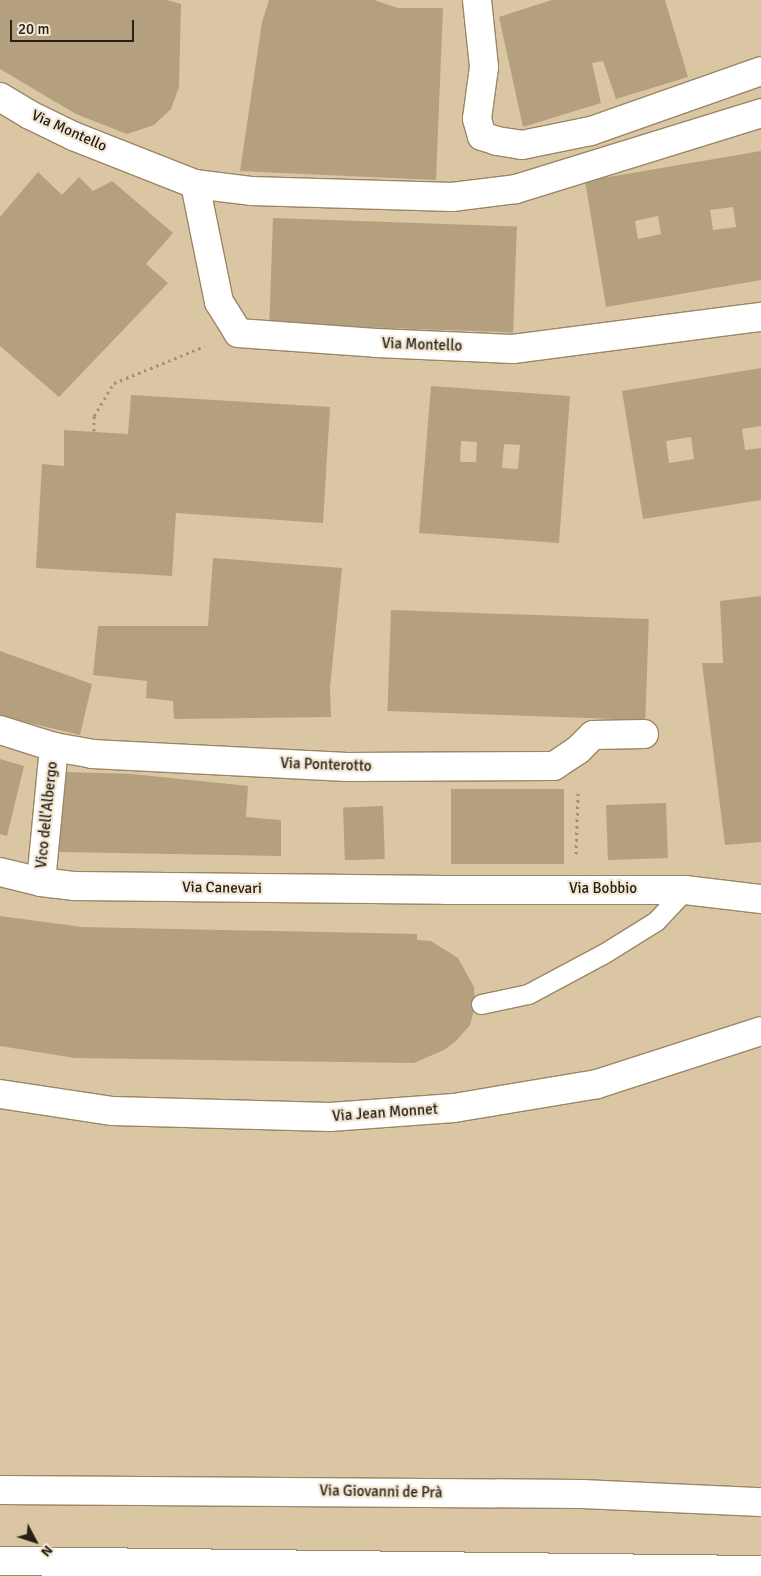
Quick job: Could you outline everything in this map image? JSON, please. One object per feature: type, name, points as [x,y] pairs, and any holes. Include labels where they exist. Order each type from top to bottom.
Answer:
[{"type":"street","points":[[478,0],[484,67],[477,118],[482,136],[497,141],[522,145],[591,131],[761,71]]},
{"type":"street","name":"Via Montello","points":[[0,97],[30,116],[73,136],[195,184],[251,190],[452,197],[516,189],[761,113]]},
{"type":"street","points":[[195,184],[219,302],[238,333]]},
{"type":"street","name":"Via Montello","points":[[238,333],[376,343],[512,349],[614,338],[761,317]]},
{"type":"street","name":"Via Ponterotto","points":[[0,730],[54,747],[92,754],[347,767],[554,766],[578,750],[593,734],[644,734]]},
{"type":"street","name":"Vico dell'Albergo","points":[[41,882],[54,747]]},
{"type":"street","name":"Via Canevari","points":[[0,872],[41,882],[75,886],[445,890]]},
{"type":"street","name":"Via Bobbio","points":[[445,890],[685,890],[761,899]]},
{"type":"street","name":"Via Jean Monnet","points":[[0,1094],[123,1111],[330,1117],[454,1108],[597,1084],[760,1030]]},
{"type":"street","name":"Via Giovanni de Prà","points":[[0,1490],[582,1494],[761,1502]]},
{"type":"street","points":[[0,1561],[761,1570]]},
{"type":"lane","points":[[481,1004],[528,994],[603,954],[656,921],[685,890]]},
{"type":"path","points":[[94,431],[94,416],[114,384],[238,333]]},
{"type":"path","points":[[576,889],[578,750]]},
{"type":"building","points":[[0,0],[167,0],[181,4],[179,87],[171,109],[154,125],[127,134],[76,114],[0,69]]},
{"type":"building","points":[[269,0],[374,0],[398,8],[443,8],[436,180],[240,171],[262,22]]},
{"type":"building","points":[[552,0],[665,0],[688,77],[616,99],[603,61],[592,63],[601,103],[523,127],[499,17]]},
{"type":"building","points":[[761,151],[761,280],[606,307],[585,181]],"holes":[[[733,207],[736,227],[713,230],[710,210]],[[658,216],[661,234],[638,239],[635,221]]]},
{"type":"building","points":[[38,172],[62,195],[79,177],[93,191],[112,181],[173,233],[146,264],[168,283],[59,397],[0,346],[0,217]]},
{"type":"building","points":[[273,218],[517,227],[513,332],[269,324]]},
{"type":"building","points":[[761,368],[761,426],[742,429],[745,450],[761,448],[761,500],[643,519],[622,391]],"holes":[[[691,437],[694,459],[669,463],[666,441]]]},
{"type":"building","points":[[431,386],[570,396],[559,543],[419,533]],"holes":[[[461,441],[477,442],[476,462],[460,462]],[[504,444],[520,445],[518,469],[502,468]]]},
{"type":"building","points":[[131,395],[330,407],[323,523],[176,513],[172,576],[36,568],[42,464],[64,466],[64,430],[128,434]]},
{"type":"building","points":[[213,558],[342,568],[330,687],[331,717],[174,719],[173,701],[146,698],[147,681],[93,675],[98,626],[208,626]]},
{"type":"building","points":[[761,596],[761,842],[725,845],[702,663],[723,663],[720,601]]},
{"type":"building","points":[[391,610],[649,619],[645,720],[387,711]]},
{"type":"building","points":[[0,651],[92,684],[80,735],[0,716]]},
{"type":"building","points":[[0,759],[24,766],[7,836],[0,834]]},
{"type":"building","points":[[63,772],[132,774],[248,786],[246,817],[281,820],[281,856],[59,852]]},
{"type":"building","points":[[451,789],[564,789],[564,864],[451,864]]},
{"type":"building","points":[[666,803],[668,858],[608,860],[606,805]]},
{"type":"building","points":[[383,806],[385,859],[345,860],[343,807]]},
{"type":"building","points":[[0,916],[82,927],[417,934],[417,940],[431,941],[458,958],[474,987],[475,1006],[470,1025],[455,1042],[444,1050],[414,1063],[75,1058],[0,1046]]}]
